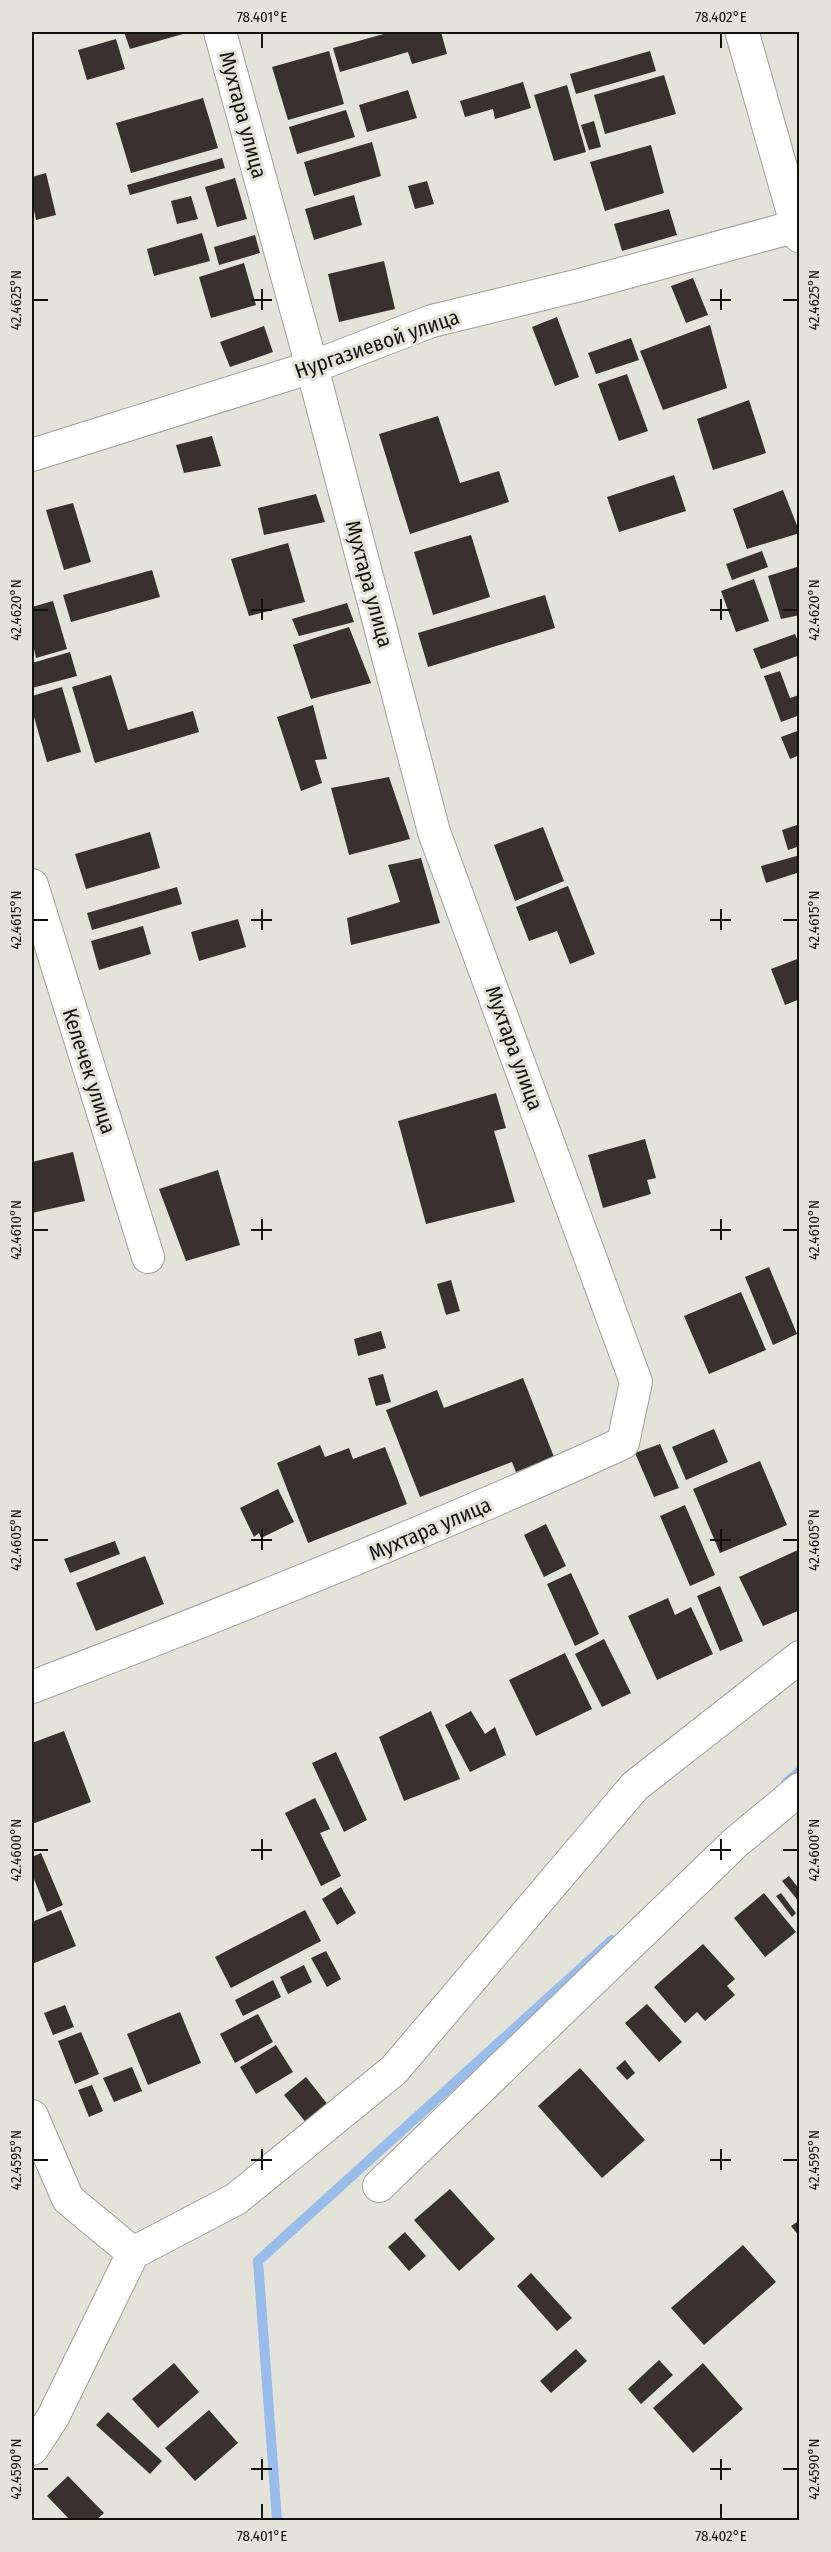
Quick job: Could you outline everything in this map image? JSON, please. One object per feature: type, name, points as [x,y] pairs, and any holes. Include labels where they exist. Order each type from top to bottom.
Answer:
[{"type":"street","name":"Мухтара улица","points":[[32,1687],[255,1602],[496,1501],[623,1443],[636,1382],[434,832],[312,367],[220,32]]},
{"type":"street","points":[[742,32],[798,231]]},
{"type":"street","name":"Нургазиевой улица","points":[[32,455],[312,367],[432,321],[798,231]]},
{"type":"street","name":"Келечек улица","points":[[32,885],[148,1257]]},
{"type":"street","points":[[32,2449],[52,2417],[133,2253],[236,2199],[394,2070],[635,1786],[800,1657]]},
{"type":"street","points":[[379,2186],[735,1843],[800,1789]]},
{"type":"street","points":[[32,2116],[68,2199],[133,2253]]},
{"type":"building","points":[[124,32],[190,32],[130,49]]},
{"type":"building","points":[[391,32],[441,32],[447,54],[412,64],[408,52],[340,72],[333,48]]},
{"type":"building","points":[[116,39],[125,69],[87,80],[78,50]]},
{"type":"building","points":[[329,51],[344,104],[288,120],[272,67]]},
{"type":"building","points":[[650,51],[656,71],[576,94],[570,74]]},
{"type":"building","points":[[664,75],[676,114],[605,134],[594,95]]},
{"type":"building","points":[[523,82],[531,108],[495,119],[493,109],[465,117],[460,101]]},
{"type":"building","points":[[567,85],[586,152],[554,161],[534,95]]},
{"type":"building","points":[[408,90],[417,118],[367,132],[359,105]]},
{"type":"building","points":[[203,98],[218,148],[131,173],[116,123]]},
{"type":"building","points":[[346,110],[355,137],[297,154],[289,127]]},
{"type":"building","points":[[594,121],[601,147],[589,150],[581,125]]},
{"type":"building","points":[[372,142],[381,176],[314,196],[304,162]]},
{"type":"building","points":[[651,145],[664,193],[605,211],[590,162]]},
{"type":"building","points":[[222,158],[225,168],[130,195],[127,185]]},
{"type":"building","points":[[46,173],[56,215],[36,220],[32,200],[32,177]]},
{"type":"building","points":[[235,178],[247,219],[217,227],[205,187]]},
{"type":"building","points":[[427,181],[434,204],[415,209],[408,186]]},
{"type":"building","points":[[354,195],[362,225],[314,240],[305,209]]},
{"type":"building","points":[[191,196],[198,219],[177,224],[171,201]]},
{"type":"building","points":[[669,209],[677,235],[622,251],[614,224]]},
{"type":"building","points":[[202,233],[210,261],[154,276],[147,249]]},
{"type":"building","points":[[255,235],[260,253],[219,265],[214,247]]},
{"type":"building","points":[[384,261],[395,309],[339,322],[328,274]]},
{"type":"building","points":[[244,263],[256,305],[211,318],[199,277]]},
{"type":"building","points":[[693,278],[708,315],[686,323],[671,286]]},
{"type":"building","points":[[557,317],[579,377],[555,386],[532,327]]},
{"type":"building","points":[[710,325],[727,388],[663,410],[640,351]]},
{"type":"building","points":[[264,326],[273,352],[230,367],[220,342]]},
{"type":"building","points":[[631,338],[639,360],[596,374],[588,353]]},
{"type":"building","points":[[627,374],[648,431],[619,441],[598,384]]},
{"type":"building","points":[[749,400],[766,453],[713,470],[697,419]]},
{"type":"building","points":[[438,416],[460,483],[499,471],[509,502],[410,534],[379,434]]},
{"type":"building","points":[[212,436],[221,466],[184,473],[176,445]]},
{"type":"building","points":[[674,475],[686,511],[619,532],[607,497]]},
{"type":"building","points":[[783,490],[800,533],[747,549],[733,509]]},
{"type":"building","points":[[316,494],[325,522],[264,535],[258,508]]},
{"type":"building","points":[[73,503],[91,562],[64,570],[46,510]]},
{"type":"building","points":[[471,535],[490,597],[433,615],[414,552]]},
{"type":"building","points":[[288,543],[305,602],[249,616],[231,559]]},
{"type":"building","points":[[762,551],[768,567],[732,580],[726,564]]},
{"type":"building","points":[[800,566],[800,615],[781,619],[768,576]]},
{"type":"building","points":[[152,570],[160,597],[71,622],[63,595]]},
{"type":"building","points":[[754,579],[769,621],[736,632],[721,591]]},
{"type":"building","points":[[545,595],[555,628],[428,667],[418,633]]},
{"type":"building","points":[[53,601],[67,649],[36,658],[32,640],[32,607]]},
{"type":"building","points":[[347,603],[354,622],[299,636],[292,619]]},
{"type":"building","points":[[349,627],[371,683],[311,699],[293,645]]},
{"type":"building","points":[[795,634],[800,646],[800,655],[761,669],[753,649]]},
{"type":"building","points":[[70,652],[77,676],[32,688],[32,663]]},
{"type":"building","points":[[780,671],[790,698],[799,695],[800,697],[800,715],[781,722],[764,676]]},
{"type":"building","points":[[111,675],[128,730],[193,711],[199,732],[95,763],[72,687]]},
{"type":"building","points":[[62,687],[81,752],[47,762],[32,710],[32,696]]},
{"type":"building","points":[[313,705],[327,759],[315,760],[322,783],[301,791],[277,717]]},
{"type":"building","points":[[800,730],[800,755],[790,759],[781,737]]},
{"type":"building","points":[[389,777],[410,839],[349,855],[331,788]]},
{"type":"building","points":[[800,824],[800,846],[788,850],[782,830]]},
{"type":"building","points":[[543,827],[564,881],[515,901],[494,845]]},
{"type":"building","points":[[150,832],[160,868],[86,889],[75,854]]},
{"type":"building","points":[[800,855],[800,872],[766,883],[761,866]]},
{"type":"building","points":[[421,858],[440,923],[351,945],[347,918],[400,902],[388,865]]},
{"type":"building","points":[[568,886],[595,954],[570,964],[557,931],[529,941],[516,907]]},
{"type":"building","points":[[177,887],[182,904],[92,930],[87,913]]},
{"type":"building","points":[[238,919],[246,947],[199,961],[191,932]]},
{"type":"building","points":[[143,926],[151,954],[99,970],[91,941]]},
{"type":"building","points":[[800,958],[800,999],[785,1005],[771,969]]},
{"type":"building","points":[[496,1093],[506,1128],[494,1131],[515,1202],[426,1224],[398,1121]]},
{"type":"building","points":[[645,1139],[656,1178],[647,1180],[651,1194],[603,1208],[588,1155]]},
{"type":"building","points":[[73,1152],[85,1201],[32,1213],[32,1162]]},
{"type":"building","points":[[218,1170],[240,1245],[186,1261],[159,1189]]},
{"type":"building","points":[[769,1267],[797,1334],[773,1345],[745,1277]]},
{"type":"building","points":[[451,1280],[460,1311],[446,1315],[437,1284]]},
{"type":"building","points":[[741,1292],[766,1350],[709,1374],[684,1316]]},
{"type":"building","points":[[381,1331],[386,1348],[358,1356],[354,1339]]},
{"type":"building","points":[[383,1374],[391,1402],[376,1406],[368,1378]]},
{"type":"building","points":[[523,1378],[554,1457],[516,1472],[512,1462],[420,1497],[386,1410],[437,1390],[444,1408]]},
{"type":"building","points":[[714,1429],[728,1462],[686,1480],[672,1447]]},
{"type":"building","points":[[660,1444],[679,1488],[654,1497],[635,1453]]},
{"type":"building","points":[[320,1445],[325,1457],[349,1448],[353,1459],[385,1447],[407,1504],[308,1543],[277,1463]]},
{"type":"building","points":[[760,1461],[787,1525],[720,1553],[693,1489]]},
{"type":"building","points":[[278,1489],[294,1522],[261,1538],[259,1533],[254,1537],[240,1508]]},
{"type":"building","points":[[685,1505],[715,1575],[690,1586],[660,1516]]},
{"type":"building","points":[[546,1524],[566,1566],[544,1577],[524,1535]]},
{"type":"building","points":[[115,1541],[120,1554],[70,1573],[64,1559]]},
{"type":"building","points":[[800,1549],[800,1610],[763,1626],[739,1577]]},
{"type":"building","points":[[145,1556],[164,1604],[96,1631],[76,1583]]},
{"type":"building","points":[[571,1573],[599,1634],[575,1646],[547,1584]]},
{"type":"building","points":[[720,1586],[743,1641],[720,1651],[697,1596]]},
{"type":"building","points":[[668,1598],[675,1615],[691,1607],[713,1654],[657,1680],[628,1616]]},
{"type":"building","points":[[604,1639],[631,1693],[602,1707],[575,1654]]},
{"type":"building","points":[[565,1653],[592,1709],[536,1736],[509,1680]]},
{"type":"building","points":[[431,1711],[460,1779],[404,1801],[379,1737]]},
{"type":"building","points":[[471,1711],[485,1734],[495,1727],[506,1755],[470,1772],[445,1725]]},
{"type":"building","points":[[64,1731],[91,1802],[32,1824],[32,1743]]},
{"type":"building","points":[[336,1752],[367,1820],[344,1832],[312,1763]]},
{"type":"building","points":[[315,1798],[330,1829],[320,1833],[341,1876],[321,1886],[285,1813]]},
{"type":"building","points":[[41,1853],[63,1905],[47,1912],[32,1874],[32,1857]]},
{"type":"building","points":[[789,1876],[800,1890],[800,1903],[782,1881]]},
{"type":"building","points":[[341,1887],[356,1913],[337,1925],[322,1899]]},
{"type":"building","points":[[764,1893],[796,1932],[765,1957],[734,1918]]},
{"type":"building","points":[[781,1893],[796,1913],[792,1917],[776,1896]]},
{"type":"building","points":[[61,1910],[76,1946],[32,1964],[32,1922]]},
{"type":"building","points":[[305,1910],[321,1941],[231,1988],[215,1957]]},
{"type":"building","points":[[703,1944],[735,1979],[727,1986],[735,1995],[705,2021],[697,2012],[685,2023],[654,1987]]},
{"type":"building","points":[[326,1951],[341,1979],[327,1987],[311,1958]]},
{"type":"building","points":[[304,1965],[312,1982],[288,1994],[280,1977]]},
{"type":"building","points":[[273,1980],[281,1997],[243,2016],[235,2000]]},
{"type":"building","points":[[647,2004],[682,2042],[659,2062],[625,2023]]},
{"type":"building","points":[[65,2005],[74,2027],[53,2035],[44,2013]]},
{"type":"building","points":[[180,2012],[201,2063],[148,2085],[127,2034]]},
{"type":"building","points":[[258,2014],[273,2042],[235,2063],[220,2034]]},
{"type":"building","points":[[81,2032],[99,2074],[75,2084],[58,2041]]},
{"type":"building","points":[[276,2045],[293,2072],[256,2094],[240,2067]]},
{"type":"building","points":[[625,2060],[635,2073],[627,2080],[616,2068]]},
{"type":"building","points":[[132,2067],[142,2091],[114,2102],[103,2078]]},
{"type":"building","points":[[580,2068],[645,2140],[602,2178],[538,2106]]},
{"type":"building","points":[[306,2077],[329,2106],[307,2124],[284,2095]]},
{"type":"building","points":[[92,2085],[103,2111],[89,2117],[78,2090]]},
{"type":"building","points":[[450,2189],[495,2239],[459,2271],[414,2220]]},
{"type":"building","points":[[800,2220],[800,2237],[791,2226]]},
{"type":"building","points":[[405,2232],[426,2256],[409,2271],[388,2247]]},
{"type":"building","points":[[743,2245],[776,2282],[704,2345],[671,2308]]},
{"type":"building","points":[[531,2273],[572,2318],[557,2331],[517,2286]]},
{"type":"building","points":[[576,2349],[587,2361],[551,2393],[540,2381]]},
{"type":"building","points":[[659,2360],[673,2375],[641,2404],[628,2389]]},
{"type":"building","points":[[174,2363],[199,2392],[158,2428],[132,2399]]},
{"type":"building","points":[[703,2363],[743,2409],[693,2453],[653,2408]]},
{"type":"building","points":[[209,2410],[238,2443],[195,2481],[165,2448]]},
{"type":"building","points":[[108,2412],[162,2461],[150,2474],[96,2425]]},
{"type":"building","points":[[68,2476],[104,2513],[96,2520],[70,2520],[47,2496]]},
{"type":"waterway","points":[[786,1783],[800,1771]]},
{"type":"waterway","points":[[277,2520],[258,2261],[612,1940]]}]
